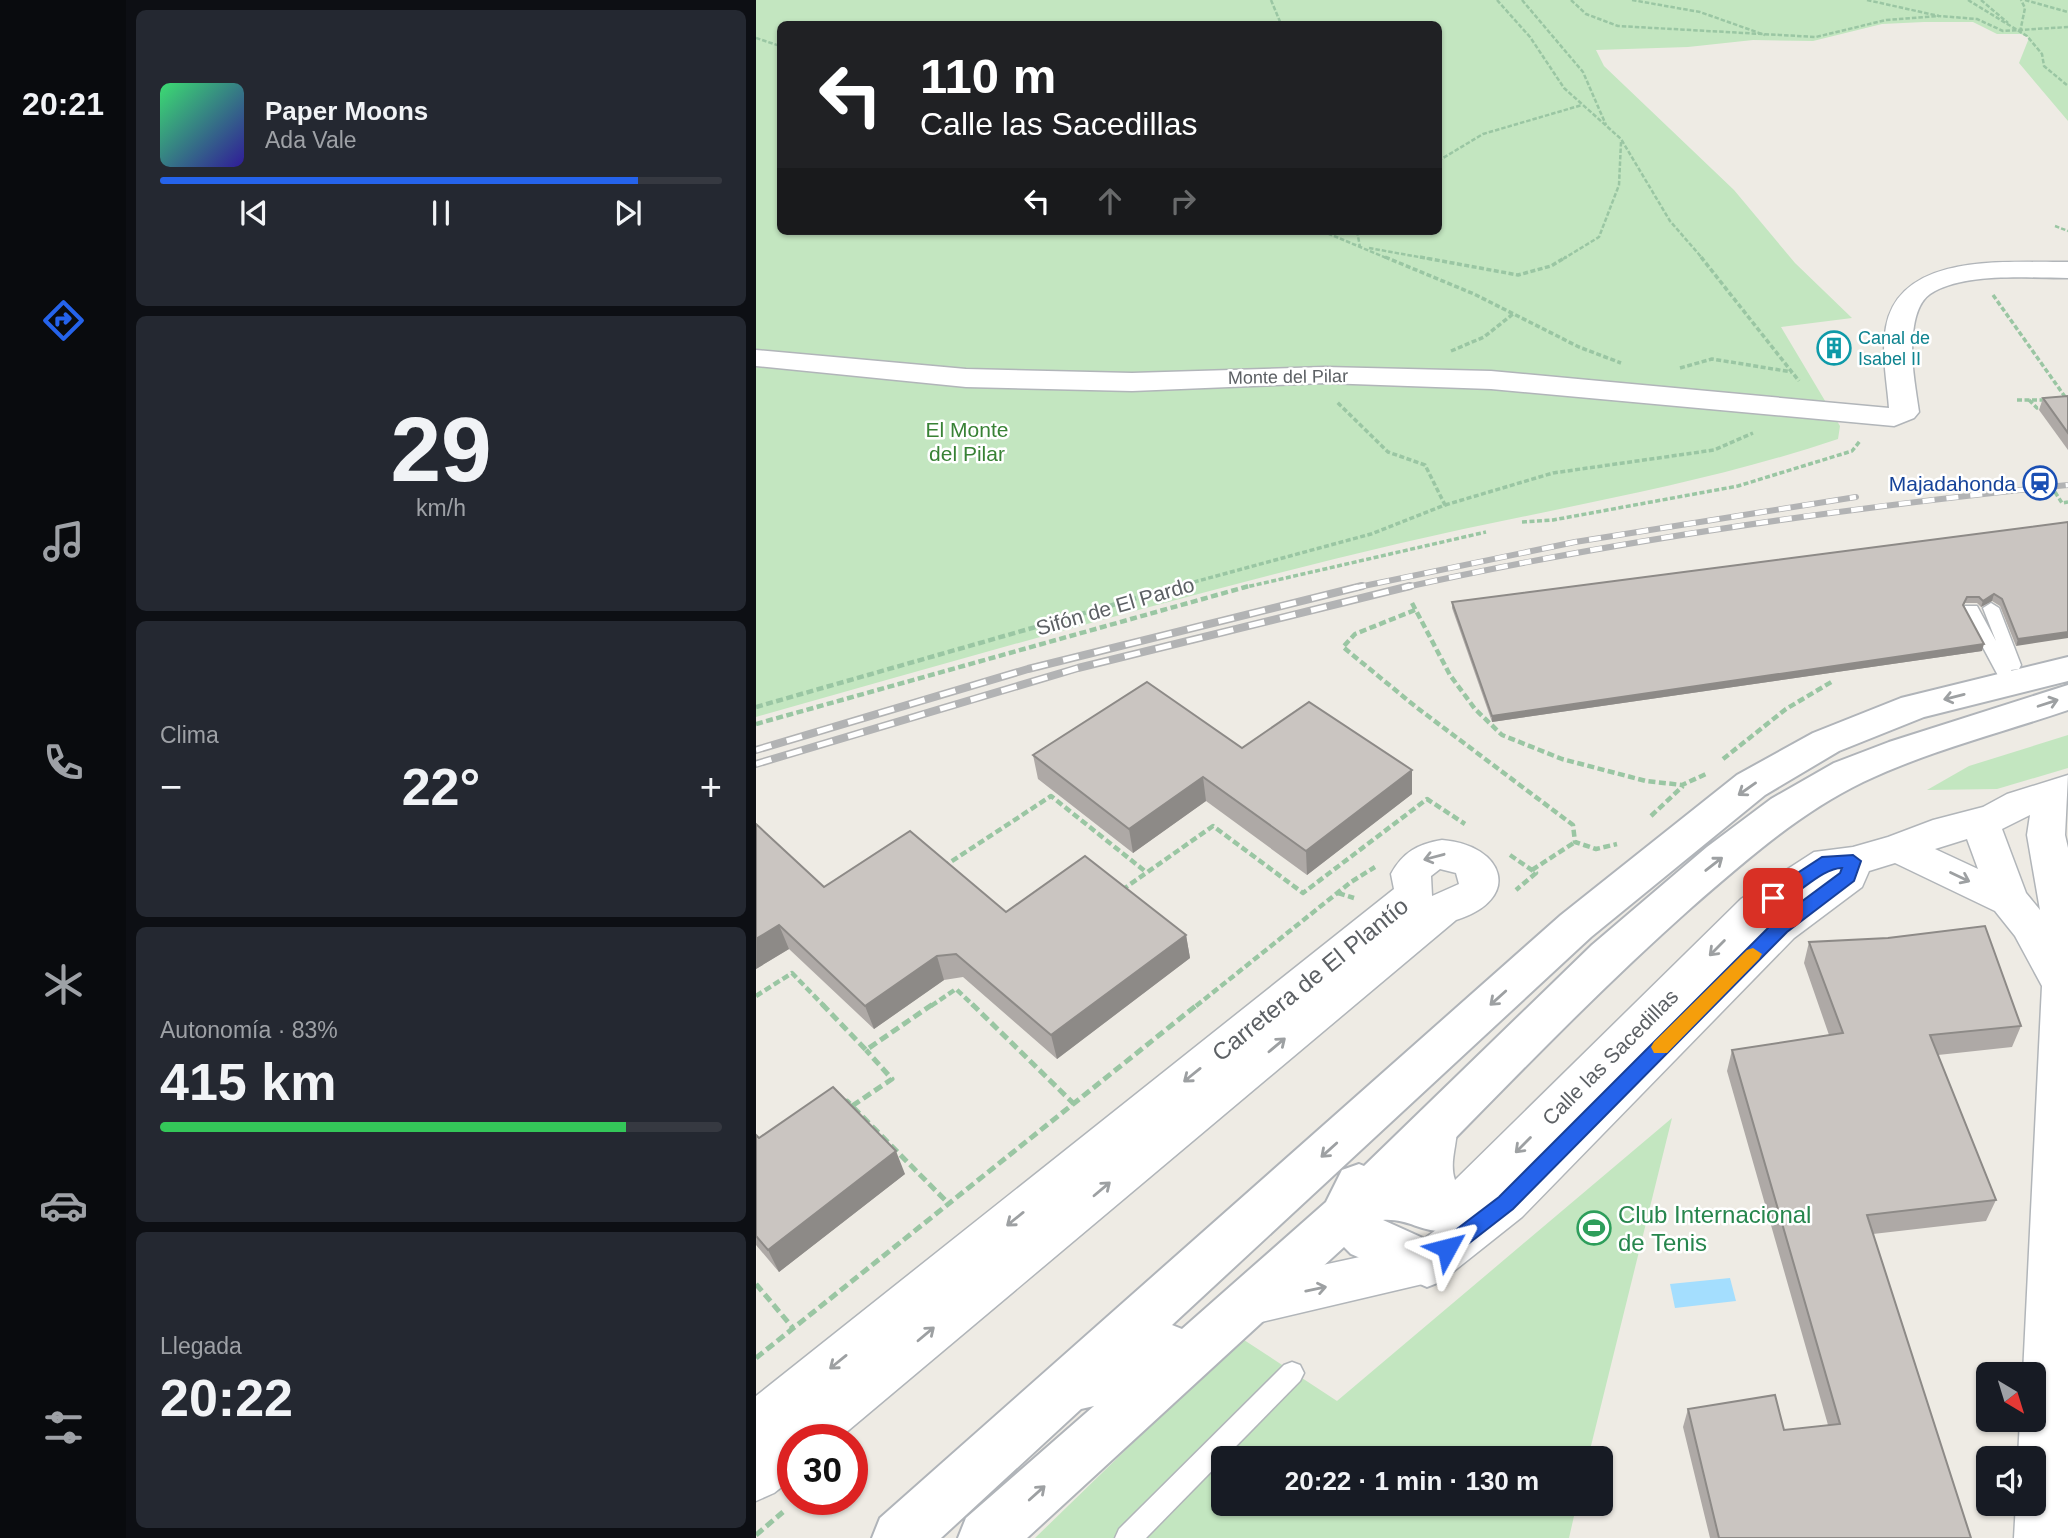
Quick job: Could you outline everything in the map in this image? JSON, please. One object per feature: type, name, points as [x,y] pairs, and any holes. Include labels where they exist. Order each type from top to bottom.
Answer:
[{"type":"street","points":[[1880,416],[1894,417],[1904,412],[1899,340],[1909,300],[1917,290],[1952,277],[2068,270]]},
{"type":"street","name":"Monte del Pilar","points":[[756,358],[966,378],[1132,382],[1334,375],[1407,376],[1518,382],[1880,416]]},
{"type":"street","points":[[900,1538],[1576,926],[1751,785],[1826,742],[1914,707],[2068,669]]},
{"type":"street","points":[[986,1538],[1360,1202],[1607,957],[1690,882],[1785,809],[1847,773],[2068,697]]},
{"type":"street","name":"Calle las Sacedillas","points":[[1444,1212],[1477,1191],[1755,910],[1828,862],[1853,861],[1898,848],[1987,820],[2020,804],[2061,791]]},
{"type":"street","name":"Calle las Sacedillas","points":[[2040,1538],[2063,985],[2059,894],[2048,856],[2047,823],[2061,791]]},
{"type":"street","points":[[1987,820],[2048,856]]},
{"type":"street","points":[[1987,820],[2009,900],[2029,925],[2063,985]]},
{"type":"street","points":[[1898,848],[2009,900]]},
{"type":"street","name":"Carretera de El Plantío","points":[[756,1428],[1409,899],[1414,892],[1411,874],[1422,860],[1431,856],[1452,854],[1462,857],[1477,869],[1480,886],[1467,901],[1444,907],[817,1424]]},
{"type":"street","name":"Calle las Sacedillas","points":[[1249,1303],[1427,1264],[1506,1203],[1780,927],[1848,877],[1853,861]]},
{"type":"street","points":[[1427,1264],[1368,1238],[1356,1226],[1360,1202],[1358,1181],[1512,1030],[1562,970],[1574,948],[1576,926]]},
{"type":"street","points":[[1437,1124],[1430,1170],[1444,1212]]},
{"type":"street","points":[[1068,1386],[1135,1373],[1144,1367],[1182,1340],[1329,1205],[1339,1200],[1360,1202],[1392,1198],[1444,1212]]},
{"type":"lane","points":[[1991,608],[2014,682]]},
{"type":"lane","points":[[1971,610],[2014,682]]},
{"type":"lane","points":[[1128,1538],[1293,1373]]},
{"type":"path","points":[[1271,0],[1281,21]]},
{"type":"path","points":[[1497,0],[1530,37],[1564,88],[1620,139],[1670,221],[1727,287],[1820,409]]},
{"type":"path","points":[[1522,0],[1580,64],[1599,95],[1606,126]]},
{"type":"path","points":[[1572,0],[1575,6],[1602,22],[1618,26],[1769,36],[1816,37],[1886,20],[1939,16]]},
{"type":"path","points":[[1632,0],[1637,4],[1700,12],[1769,36]]},
{"type":"path","points":[[1867,0],[1939,16],[1977,19],[2003,31],[2068,27]]},
{"type":"path","points":[[1968,0],[1991,17],[2032,36],[2044,52],[2044,66],[2068,86]]},
{"type":"path","points":[[1980,0],[2020,32]]},
{"type":"path","points":[[2020,32],[2025,8],[2023,0],[2068,12]]},
{"type":"path","points":[[756,38],[777,45]]},
{"type":"path","points":[[1442,159],[1483,134],[1582,105]]},
{"type":"path","points":[[1360,246],[1518,275],[1551,266],[1599,237],[1619,185],[1620,139]]},
{"type":"path","points":[[2055,226],[2068,231]]},
{"type":"path","points":[[1332,235],[1628,366]]},
{"type":"path","points":[[1358,235],[1360,246]]},
{"type":"path","points":[[1996,299],[2067,400]]},
{"type":"path","points":[[1407,376],[1414,366],[1484,337],[1513,314]]},
{"type":"path","points":[[1676,369],[1712,359],[1792,372]]},
{"type":"path","points":[[1334,375],[1337,404],[1388,452],[1425,465],[1445,505]]},
{"type":"path","points":[[2017,400],[2067,400]]},
{"type":"path","points":[[2029,400],[2037,408],[2048,407]]},
{"type":"path","points":[[2057,401],[2067,400]]},
{"type":"path","points":[[1522,522],[1553,520],[1690,492],[1738,486],[1798,471],[1852,452],[1880,416]]},
{"type":"path","points":[[756,707],[1104,606],[1371,534],[1445,505],[1553,473],[1642,457],[1714,450],[1761,428]]},
{"type":"path","points":[[2055,492],[2062,503],[2068,502]]},
{"type":"path","name":"Sifón de El Pardo","points":[[756,724],[1240,587],[1486,532]]},
{"type":"path","points":[[1412,603],[1465,697],[1503,736],[1579,764],[1655,782],[1683,785]]},
{"type":"path","points":[[1415,610],[1355,634],[1343,647],[1416,707],[1573,825],[1575,842],[1585,850],[1598,850],[1626,838]]},
{"type":"path","points":[[1719,764],[1786,709],[1833,681]]},
{"type":"path","points":[[1643,825],[1683,785],[1713,768]]},
{"type":"path","points":[[950,878],[940,869],[1051,796],[1146,872]]},
{"type":"path","points":[[1118,893],[1213,826],[1303,893],[1427,799],[1469,827]]},
{"type":"path","points":[[1532,870],[1575,842]]},
{"type":"path","points":[[1500,849],[1536,873],[1506,897]]},
{"type":"path","points":[[756,996],[792,973],[892,1079],[852,1106]]},
{"type":"path","points":[[866,1050],[956,989],[1074,1104]]},
{"type":"path","points":[[836,1109],[847,1101],[949,1204]]},
{"type":"path","points":[[756,1284],[793,1328]]},
{"type":"path","points":[[756,1535],[771,1492]]},
{"type":"green space","name":"El Monte del Pilar","points":[[756,0],[2068,0],[2068,121],[2019,63],[2029,38],[2021,34],[1997,34],[1973,22],[1882,24],[1813,41],[1753,40],[1688,47],[1596,50],[1604,66],[1734,190],[1795,263],[1852,318],[1781,327],[1840,426],[1838,439],[1730,471],[1401,543],[1077,627],[756,717]]},
{"type":"green space","points":[[2068,735],[2068,768],[1997,789],[1927,790],[1969,766]]},
{"type":"green space","name":"Club Internacional de Tenis","points":[[1672,1118],[1591,1446],[1211,1446],[1211,1516],[1574,1516],[1569,1538],[1035,1538],[1241,1338],[1337,1401]]},
{"type":"water","points":[[1730,1278],[1736,1301],[1675,1308],[1670,1284]]},
{"type":"building","points":[[2068,396],[2068,433],[2043,398]]},
{"type":"building","points":[[2068,522],[2068,632],[2018,639],[2002,599],[1994,594],[1983,601],[1979,597],[1967,597],[1963,605],[1984,644],[1492,716],[1452,602]]},
{"type":"building","points":[[1147,682],[1242,748],[1309,702],[1412,770],[1306,851],[1203,777],[1129,829],[1033,755]]},
{"type":"building","points":[[756,824],[824,887],[910,831],[1006,912],[1085,856],[1186,935],[1051,1035],[956,954],[937,956],[865,1006],[779,925],[756,939]]},
{"type":"building","points":[[1985,926],[2021,1026],[1930,1035],[1996,1200],[1867,1215],[1971,1538],[1719,1538],[1688,1409],[1775,1395],[1784,1430],[1840,1424],[1732,1050],[1843,1033],[1809,942],[1888,938]]},
{"type":"building","points":[[833,1087],[896,1151],[768,1250],[756,1236],[756,1135],[759,1138]]},
{"type":"railway","points":[[1402,588],[1567,554],[1733,527],[2068,485]]},
{"type":"railway","points":[[1354,588],[1575,542],[1856,497]]},
{"type":"railway","points":[[756,750],[1028,669],[1362,586]]},
{"type":"railway","points":[[756,764],[1078,668],[1410,586]]},
{"type":"slow traffic","points":[[1661,1047],[1753,954]]},
{"type":"place","name":"Canal de Isabel II","points":[[1834,348]]},
{"type":"place","name":"Majadahonda","points":[[2040,483]]},
{"type":"place","name":"Club Internacional de Tenis","points":[[1594,1228]]},
{"type":"route","points":[[1447,1248],[1506,1203],[1780,927],[1848,877],[1853,861],[1828,862],[1773,898]]}]
